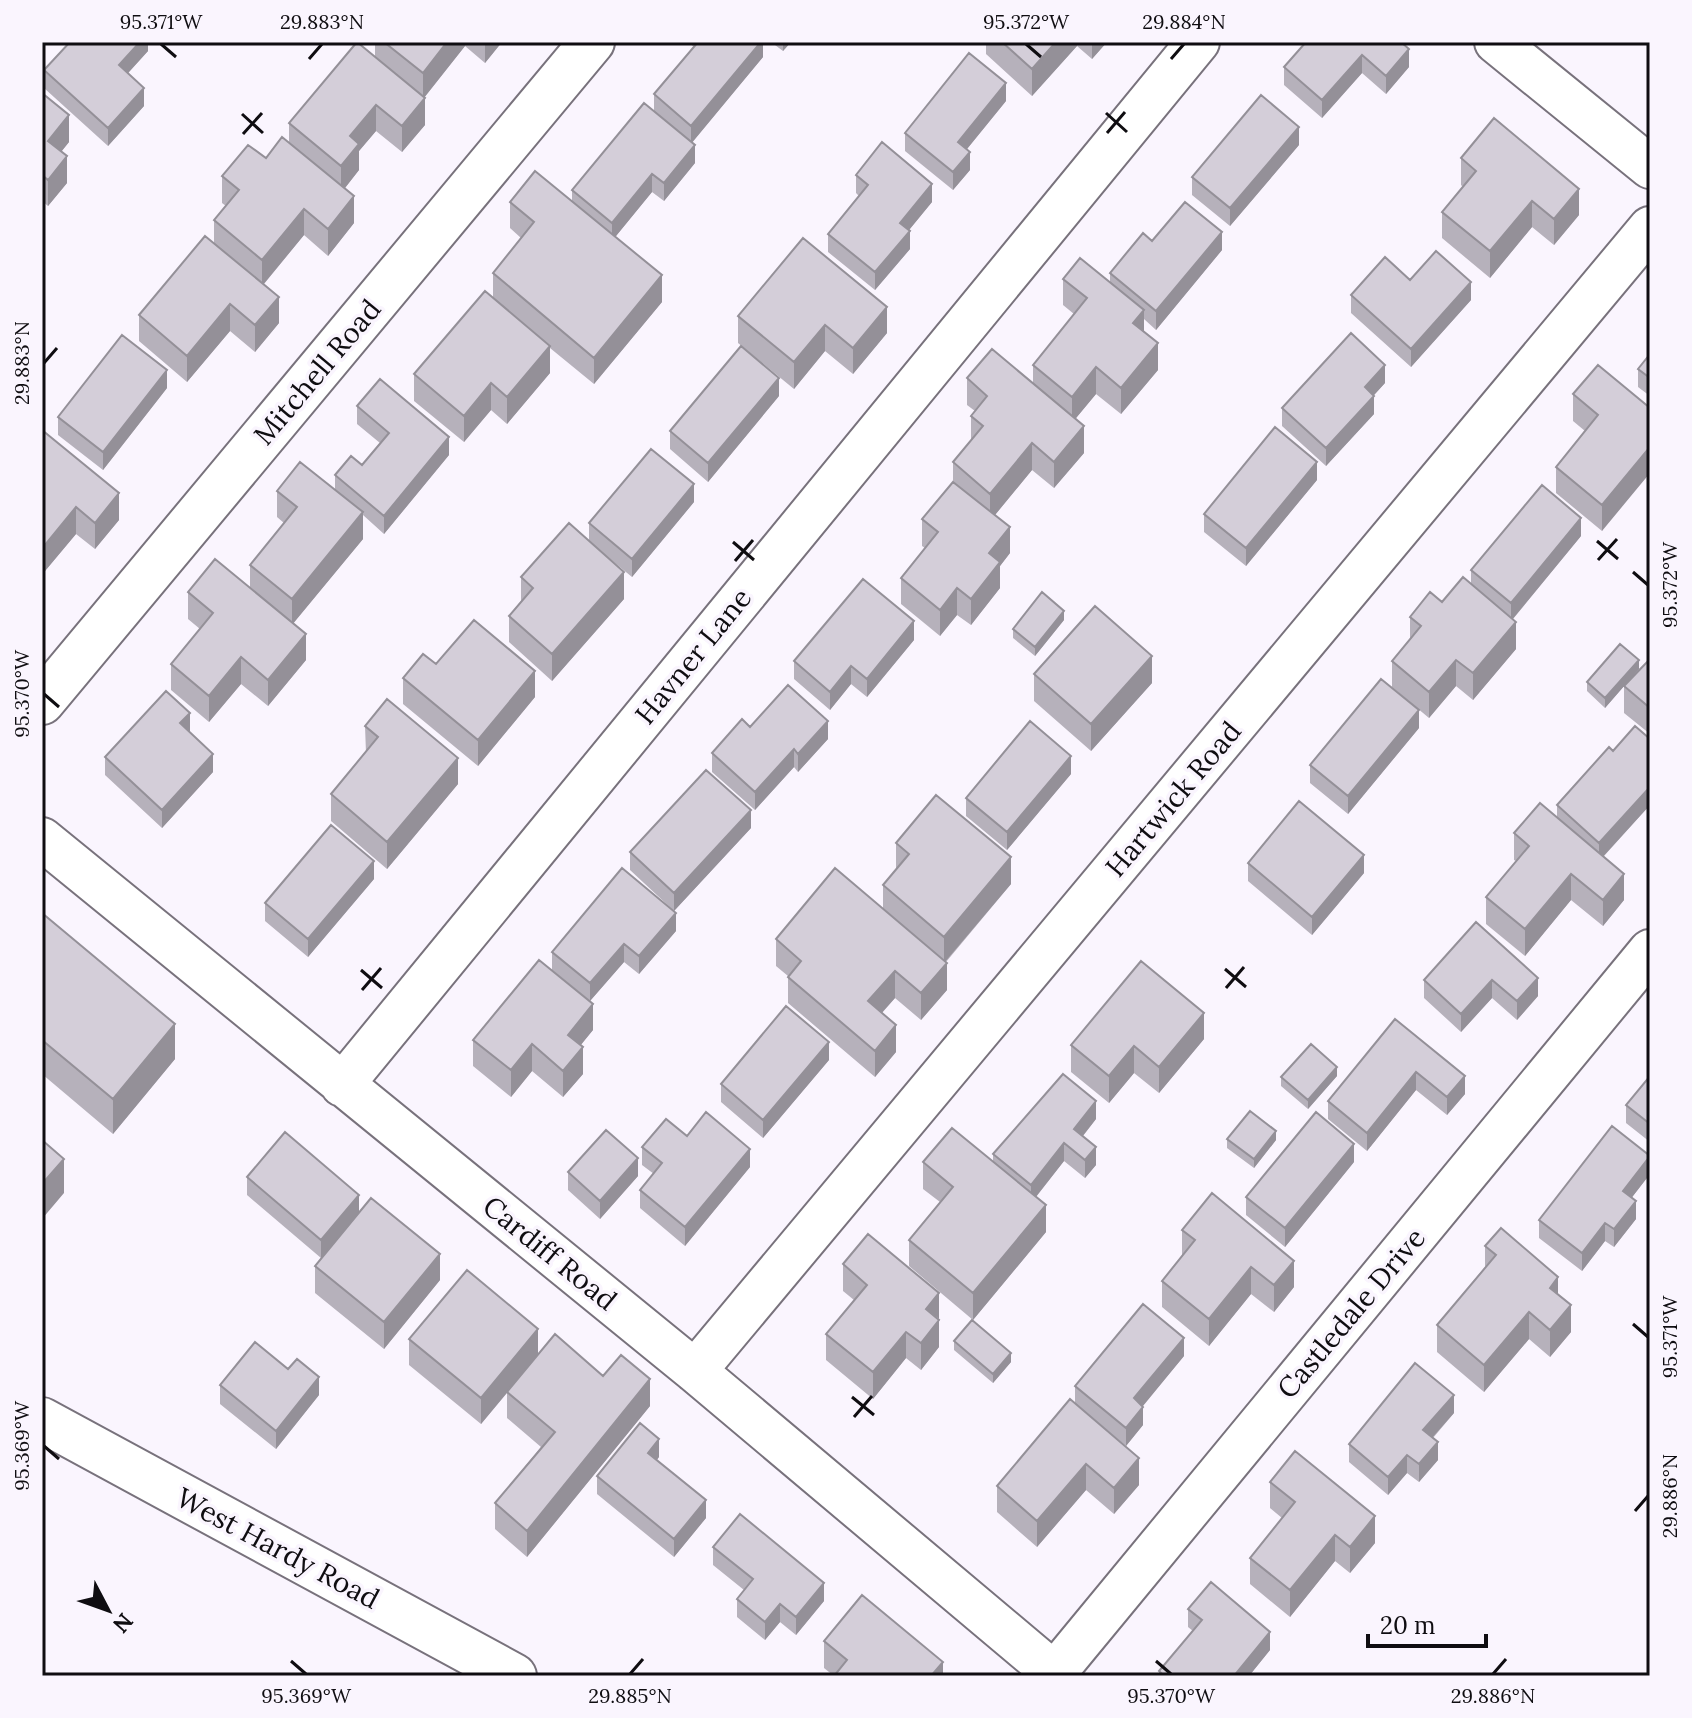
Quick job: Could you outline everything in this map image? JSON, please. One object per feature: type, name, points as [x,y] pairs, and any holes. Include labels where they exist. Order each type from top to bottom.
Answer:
[{"type":"street","name":"Mitchell Road","points":[[42,702],[592,42]]},
{"type":"street","name":"Havner Lane","points":[[342,1085],[1198,42]]},
{"type":"street","points":[[1496,42],[1650,167]]},
{"type":"street","name":"Hartwick Road","points":[[695,1371],[1650,228]]},
{"type":"street","name":"Cardiff Road","points":[[42,839],[695,1371],[1053,1675]]},
{"type":"street","name":"Castledale Drive","points":[[1053,1675],[1650,951]]},
{"type":"street","name":"West Hardy Road","points":[[42,1420],[514,1676]]},
{"type":"building","points":[[70,42],[140,42],[119,65],[144,88],[108,128],[44,70]]},
{"type":"building","points":[[357,42],[425,98],[402,126],[376,105],[350,136],[359,144],[341,166],[289,123]]},
{"type":"building","points":[[384,42],[447,42],[423,73]]},
{"type":"building","points":[[698,42],[761,42],[691,126],[654,94]]},
{"type":"building","points":[[1002,42],[1056,42],[1032,69]]},
{"type":"building","points":[[1306,42],[1401,42],[1409,49],[1386,76],[1362,55],[1322,100],[1284,67]]},
{"type":"building","points":[[969,53],[1006,83],[958,142],[970,152],[953,172],[905,133]]},
{"type":"building","points":[[42,93],[69,115],[48,141],[67,156],[48,180],[42,175]]},
{"type":"building","points":[[1261,95],[1299,127],[1230,208],[1192,177]]},
{"type":"building","points":[[644,103],[695,145],[664,183],[652,174],[612,223],[572,190]]},
{"type":"building","points":[[1494,118],[1579,189],[1554,219],[1532,201],[1490,251],[1442,212],[1476,171],[1461,158]]},
{"type":"building","points":[[282,137],[354,196],[328,229],[304,209],[262,260],[214,220],[239,190],[222,176],[248,145],[266,158]]},
{"type":"building","points":[[882,142],[932,184],[900,223],[910,231],[875,272],[828,234],[868,185],[856,175]]},
{"type":"building","points":[[535,171],[662,275],[594,358],[493,273],[534,222],[510,202]]},
{"type":"building","points":[[1185,202],[1222,232],[1156,311],[1110,273],[1143,233],[1152,241]]},
{"type":"building","points":[[205,236],[279,297],[255,325],[230,304],[187,356],[139,315]]},
{"type":"building","points":[[803,238],[887,307],[853,348],[825,325],[794,362],[738,316]]},
{"type":"building","points":[[1436,251],[1471,282],[1411,349],[1351,295],[1385,257],[1410,280]]},
{"type":"building","points":[[1080,258],[1144,310],[1133,323],[1158,343],[1121,388],[1096,367],[1072,397],[1033,365],[1087,298],[1063,279]]},
{"type":"building","points":[[485,291],[550,346],[507,397],[491,383],[464,416],[414,374]]},
{"type":"building","points":[[1351,333],[1385,365],[1365,387],[1374,396],[1326,448],[1282,408]]},
{"type":"building","points":[[122,335],[167,370],[103,452],[58,417]]},
{"type":"building","points":[[741,346],[779,378],[708,463],[670,431]]},
{"type":"building","points":[[992,349],[1084,426],[1054,462],[1032,443],[990,494],[953,462],[983,426],[971,416],[987,396],[967,378]]},
{"type":"building","points":[[1650,354],[1650,378],[1638,369]]},
{"type":"building","points":[[1598,365],[1650,408],[1650,447],[1602,505],[1556,467],[1598,415],[1573,394]]},
{"type":"building","points":[[380,379],[449,437],[384,516],[335,475],[351,456],[362,465],[389,433],[357,406]]},
{"type":"building","points":[[1275,427],[1317,462],[1246,548],[1204,514]]},
{"type":"building","points":[[42,430],[119,493],[95,523],[76,507],[45,545],[42,542]]},
{"type":"building","points":[[651,449],[694,484],[632,559],[589,523]]},
{"type":"building","points":[[300,462],[363,512],[292,599],[250,565],[297,507],[277,491]]},
{"type":"building","points":[[953,482],[1010,527],[989,553],[1000,562],[971,599],[957,588],[940,610],[901,578],[938,532],[922,519]]},
{"type":"building","points":[[1542,485],[1581,518],[1511,603],[1471,570]]},
{"type":"building","points":[[569,523],[624,572],[552,654],[509,616],[533,588],[521,577]]},
{"type":"building","points":[[215,559],[306,634],[268,680],[241,657],[209,696],[171,664],[213,613],[188,592]]},
{"type":"building","points":[[1463,577],[1516,622],[1473,673],[1456,660],[1429,692],[1392,661],[1421,626],[1410,617],[1430,592],[1442,602]]},
{"type":"building","points":[[863,579],[914,621],[867,679],[851,666],[830,692],[794,661]]},
{"type":"building","points":[[1042,592],[1064,611],[1035,647],[1013,629]]},
{"type":"building","points":[[1095,606],[1152,656],[1091,724],[1034,674]]},
{"type":"building","points":[[474,620],[535,671],[478,740],[403,678],[423,654],[436,664]]},
{"type":"building","points":[[1620,644],[1639,660],[1605,698],[1587,682]]},
{"type":"building","points":[[1650,659],[1650,708],[1624,686]]},
{"type":"building","points":[[1381,679],[1419,710],[1348,796],[1310,765]]},
{"type":"building","points":[[788,685],[828,721],[798,754],[794,749],[755,792],[712,753],[742,719],[750,727]]},
{"type":"building","points":[[166,691],[190,713],[180,723],[213,754],[162,810],[105,757]]},
{"type":"building","points":[[387,699],[458,758],[387,842],[331,794],[378,737],[365,726]]},
{"type":"building","points":[[1030,721],[1071,756],[1007,832],[966,798]]},
{"type":"building","points":[[1635,726],[1650,739],[1650,787],[1599,843],[1557,805],[1609,747],[1613,751]]},
{"type":"building","points":[[706,770],[751,810],[674,893],[630,852]]},
{"type":"building","points":[[936,795],[1011,857],[944,937],[883,885],[909,854],[896,843]]},
{"type":"building","points":[[1299,801],[1364,855],[1312,917],[1248,863]]},
{"type":"building","points":[[1540,803],[1624,874],[1603,900],[1571,874],[1525,929],[1486,897],[1529,846],[1514,833]]},
{"type":"building","points":[[331,825],[374,861],[308,939],[265,903]]},
{"type":"building","points":[[622,868],[676,913],[639,956],[624,944],[590,983],[552,952]]},
{"type":"building","points":[[835,868],[947,963],[921,993],[895,971],[868,1001],[896,1025],[875,1051],[788,977],[801,961],[776,939]]},
{"type":"building","points":[[42,913],[175,1024],[113,1099],[42,1040]]},
{"type":"building","points":[[1476,922],[1538,978],[1517,1001],[1492,980],[1461,1014],[1424,980]]},
{"type":"building","points":[[539,960],[593,1004],[568,1035],[583,1047],[563,1071],[532,1044],[511,1070],[473,1040]]},
{"type":"building","points":[[1141,961],[1204,1013],[1159,1067],[1134,1046],[1109,1076],[1071,1045]]},
{"type":"building","points":[[786,1006],[829,1042],[763,1120],[721,1084]]},
{"type":"building","points":[[1395,1019],[1465,1076],[1447,1097],[1416,1072],[1367,1133],[1328,1101]]},
{"type":"building","points":[[1311,1044],[1337,1067],[1308,1100],[1281,1077]]},
{"type":"building","points":[[1063,1074],[1096,1101],[1074,1129],[1096,1147],[1085,1160],[1064,1143],[1031,1185],[993,1154]]},
{"type":"building","points":[[1650,1076],[1650,1124],[1626,1105]]},
{"type":"building","points":[[1250,1111],[1276,1131],[1254,1159],[1227,1139]]},
{"type":"building","points":[[706,1112],[750,1149],[685,1227],[640,1190],[662,1163],[642,1147],[666,1119],[687,1136]]},
{"type":"building","points":[[1316,1112],[1354,1144],[1285,1228],[1246,1197]]},
{"type":"building","points":[[1612,1126],[1650,1156],[1623,1191],[1636,1201],[1614,1229],[1605,1223],[1582,1253],[1539,1220]]},
{"type":"building","points":[[952,1128],[1046,1205],[973,1293],[909,1240],[953,1187],[923,1162]]},
{"type":"building","points":[[606,1130],[638,1158],[600,1201],[568,1172]]},
{"type":"building","points":[[285,1132],[359,1195],[321,1240],[247,1177]]},
{"type":"building","points":[[42,1140],[64,1159],[42,1184]]},
{"type":"building","points":[[1212,1193],[1294,1261],[1274,1285],[1251,1267],[1209,1319],[1162,1281],[1195,1240],[1182,1230]]},
{"type":"building","points":[[371,1198],[440,1254],[384,1322],[315,1266]]},
{"type":"building","points":[[1501,1228],[1558,1277],[1550,1288],[1571,1305],[1550,1330],[1529,1312],[1484,1365],[1437,1325],[1496,1255],[1485,1246]]},
{"type":"building","points":[[868,1234],[939,1293],[926,1309],[939,1320],[921,1343],[906,1332],[873,1372],[826,1334],[867,1285],[843,1264]]},
{"type":"building","points":[[467,1270],[538,1329],[481,1398],[409,1339]]},
{"type":"building","points":[[1143,1304],[1184,1338],[1134,1398],[1143,1407],[1126,1428],[1075,1386]]},
{"type":"building","points":[[972,1320],[1011,1353],[993,1374],[954,1341]]},
{"type":"building","points":[[555,1334],[603,1376],[621,1355],[650,1379],[527,1531],[495,1503],[555,1432],[507,1392]]},
{"type":"building","points":[[255,1342],[288,1369],[297,1359],[319,1377],[276,1431],[220,1385]]},
{"type":"building","points":[[1415,1363],[1454,1395],[1423,1430],[1438,1442],[1419,1464],[1407,1455],[1388,1477],[1349,1444]]},
{"type":"building","points":[[1070,1399],[1139,1458],[1114,1488],[1086,1464],[1037,1521],[997,1486]]},
{"type":"building","points":[[640,1423],[659,1439],[648,1453],[706,1500],[674,1539],[597,1476]]},
{"type":"building","points":[[1295,1451],[1375,1516],[1350,1547],[1335,1535],[1290,1590],[1250,1558],[1295,1502],[1270,1482]]},
{"type":"building","points":[[740,1514],[824,1583],[796,1617],[780,1604],[765,1622],[737,1599],[753,1579],[713,1547]]},
{"type":"building","points":[[1211,1582],[1270,1632],[1234,1676],[1164,1676],[1159,1671],[1202,1620],[1188,1609]]},
{"type":"building","points":[[862,1595],[943,1662],[931,1676],[834,1676],[847,1660],[824,1641]]}]
